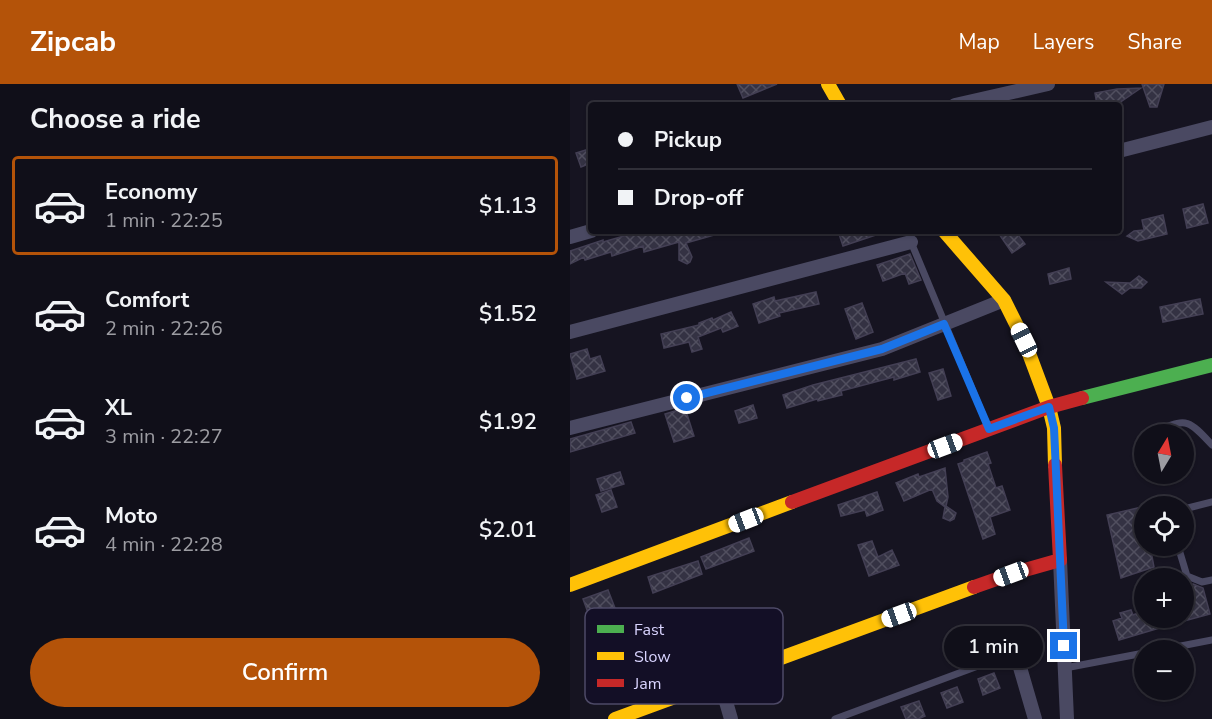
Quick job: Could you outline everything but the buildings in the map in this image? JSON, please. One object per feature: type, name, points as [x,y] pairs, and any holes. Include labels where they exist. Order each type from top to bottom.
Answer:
[{"type":"street","points":[[828,84],[838,102]]},
{"type":"street","points":[[968,102],[1048,84]]},
{"type":"street","points":[[1122,150],[1212,127]]},
{"type":"street","points":[[570,237],[588,232]]},
{"type":"street","points":[[947,234],[1004,300],[1024,340],[1049,407],[1054,428],[1067,719]]},
{"type":"street","points":[[570,332],[911,242]]},
{"type":"street","points":[[570,428],[882,349],[1004,300]]},
{"type":"street","points":[[570,585],[1049,407],[1212,365]]},
{"type":"street","points":[[783,658],[1011,574],[1060,560]]},
{"type":"street","points":[[1005,656],[1019,664],[1035,719]]},
{"type":"street","points":[[615,719],[656,704]]},
{"type":"street","points":[[727,704],[731,719]]},
{"type":"lane","points":[[911,242],[989,429]]},
{"type":"lane","points":[[1179,424],[1194,424],[1212,445]]},
{"type":"lane","points":[[1194,506],[1212,502]]},
{"type":"lane","points":[[1181,556],[1187,576],[1202,582],[1212,580]]},
{"type":"lane","points":[[1194,643],[1212,640]]},
{"type":"lane","points":[[1065,668],[1134,655]]},
{"type":"lane","points":[[835,719],[1005,656]]},
{"type":"traffic: fast","points":[[1082,398],[1212,365]]},
{"type":"traffic: slow","points":[[828,84],[838,102]]},
{"type":"traffic: slow","points":[[947,234],[1004,300],[1024,340],[1049,407],[1054,428],[1055,465]]},
{"type":"traffic: slow","points":[[570,585],[792,502]]},
{"type":"traffic: slow","points":[[783,657],[974,587]]},
{"type":"traffic: slow","points":[[615,719],[656,704]]},
{"type":"traffic: jam","points":[[792,502],[1049,407],[1082,398]]},
{"type":"traffic: jam","points":[[974,587],[1060,560],[1055,465]]},
{"type":"route","points":[[687,398],[882,349],[944,324],[989,429],[1049,407],[1054,428],[1064,646]]}]
